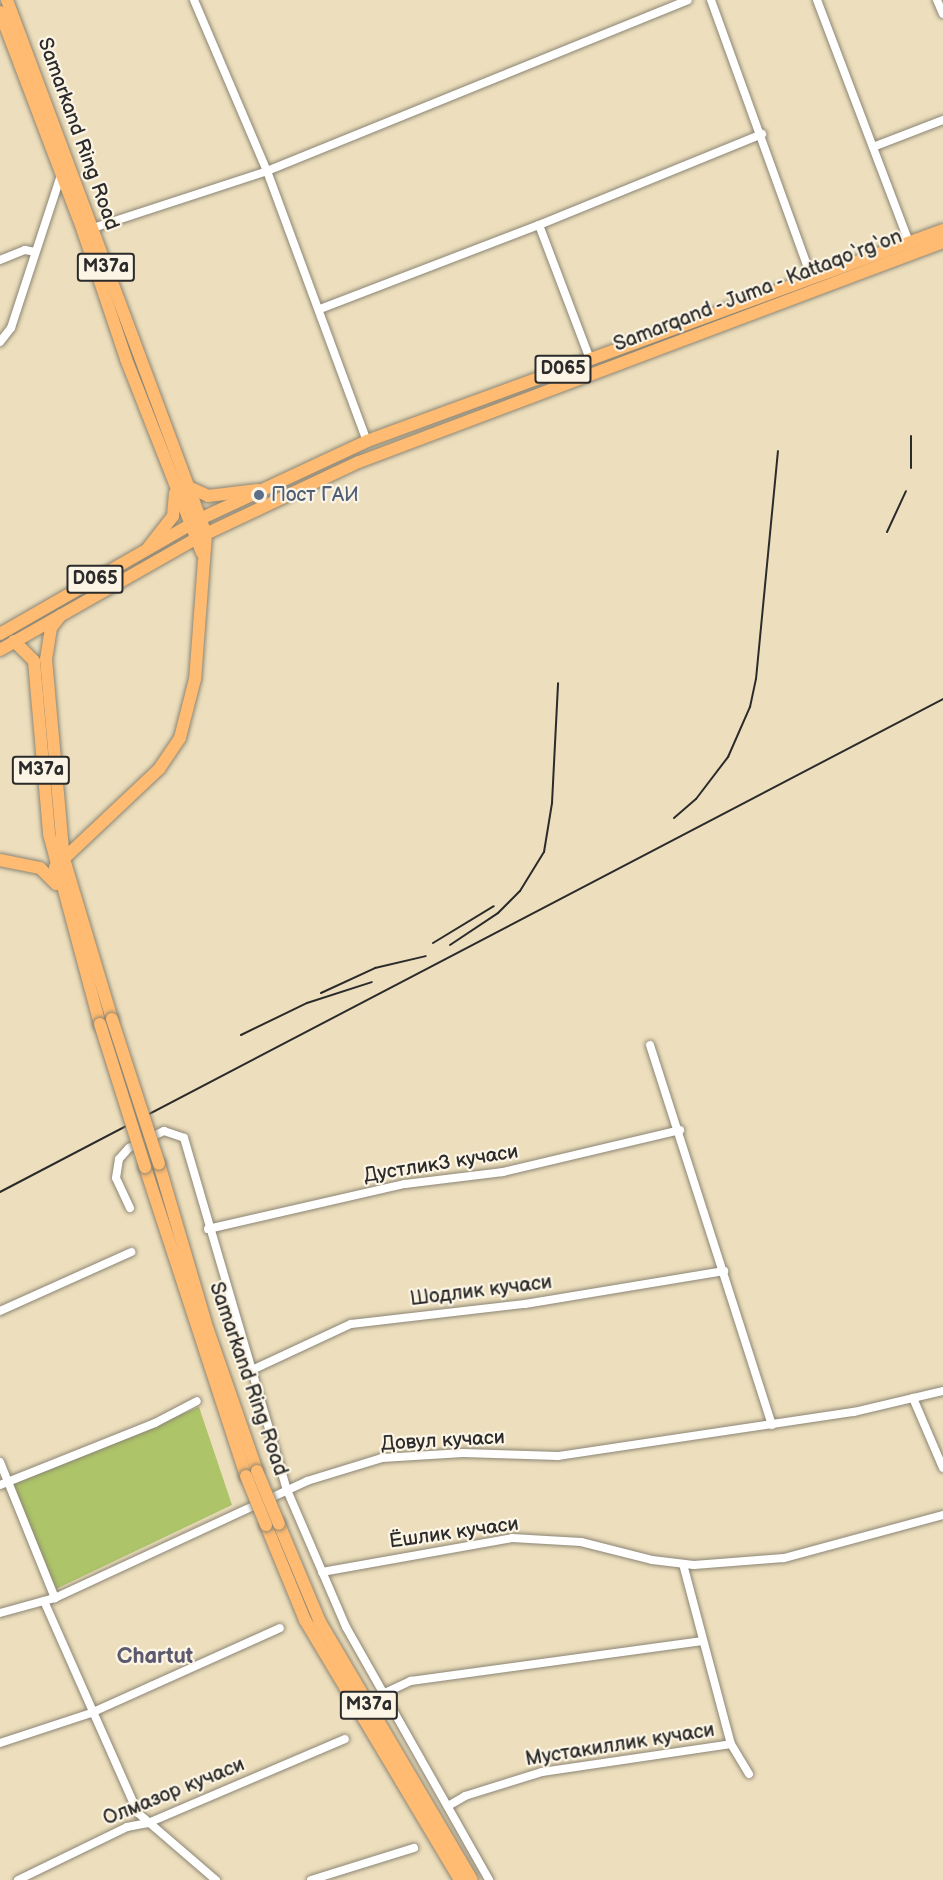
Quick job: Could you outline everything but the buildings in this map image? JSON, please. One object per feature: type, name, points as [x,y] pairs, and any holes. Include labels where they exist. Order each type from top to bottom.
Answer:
[{"type":"main road","name":"Samarkand Ring Road","points":[[6,0],[87,230],[200,537]]},
{"type":"main road","name":"Samarkand Ring Road","points":[[0,12],[61,172],[87,230]]},
{"type":"main road","name":"Samarqand - Juma - Kattaqo‘rg‘on","points":[[0,634],[195,522],[258,490],[367,441],[943,230]]},
{"type":"main road","name":"Samarqand - Juma - Kattaqo‘rg‘on","points":[[0,650],[200,537],[359,462],[943,242]]},
{"type":"main road","points":[[148,548],[173,516],[181,487],[208,496],[258,490]]},
{"type":"main road","points":[[59,863],[159,769],[180,738],[195,679],[202,553],[200,537]]},
{"type":"main road","name":"Samarkand Ring Road","points":[[61,615],[51,628],[46,658],[59,863],[69,878],[159,1164],[266,1525],[305,1620],[460,1880]]},
{"type":"main road","name":"Samarkand Ring Road","points":[[14,641],[34,662],[43,783],[66,904],[100,1024],[145,1167],[252,1474],[279,1524],[320,1622],[472,1880]]},
{"type":"main road","points":[[69,878],[71,859],[86,839]]},
{"type":"main road","name":"M37a","points":[[0,860],[45,871],[66,904]]},
{"type":"street","points":[[0,3],[6,0]]},
{"type":"street","points":[[194,0],[267,171],[367,441]]},
{"type":"street","points":[[87,230],[267,171],[688,0]]},
{"type":"street","points":[[711,0],[762,134],[811,277]]},
{"type":"street","points":[[817,0],[909,242]]},
{"type":"street","points":[[937,0],[943,14]]},
{"type":"street","points":[[873,147],[943,120]]},
{"type":"street","points":[[320,309],[539,225],[762,134]]},
{"type":"street","points":[[0,340],[11,328],[61,172]]},
{"type":"street","points":[[539,225],[590,359]]},
{"type":"street","points":[[0,260],[25,250],[35,252]]},
{"type":"street","points":[[650,1045],[680,1130],[772,1425]]},
{"type":"street","name":"Дустлик3 кучаси","points":[[208,1229],[405,1184],[503,1172],[680,1130]]},
{"type":"street","points":[[130,1208],[116,1178],[119,1159],[129,1148],[171,1131],[184,1138],[208,1229],[287,1490],[346,1627],[489,1880]]},
{"type":"street","points":[[0,1311],[131,1252]]},
{"type":"street","name":"Шодлик кучаси","points":[[250,1371],[351,1324],[525,1304],[724,1271]]},
{"type":"street","name":"Довул кучаси","points":[[0,1613],[55,1598],[287,1490],[382,1458],[463,1453],[558,1456],[772,1425],[943,1391]]},
{"type":"street","points":[[913,1398],[943,1468]]},
{"type":"street","points":[[3,1483],[155,1423],[197,1401]]},
{"type":"street","points":[[0,1462],[3,1483],[55,1598]]},
{"type":"street","name":"Ёшлик кучаси","points":[[322,1572],[512,1538],[581,1542],[683,1564],[784,1558],[943,1515]]},
{"type":"street","name":"Мустакиллик кучаси","points":[[683,1564],[731,1744],[749,1774]]},
{"type":"street","points":[[44,1601],[91,1713],[138,1813],[216,1880]]},
{"type":"street","points":[[0,1743],[91,1713],[280,1628]]},
{"type":"street","points":[[385,1693],[411,1681],[702,1641]]},
{"type":"street","name":"Олмазор кучаси","points":[[18,1880],[127,1827],[148,1823],[345,1738]]},
{"type":"street","name":"Мустакиллик кучаси","points":[[448,1806],[465,1796],[542,1772],[731,1744]]},
{"type":"street","points":[[311,1880],[414,1848]]},
{"type":"green space","points":[[199,1407],[232,1505],[56,1589],[12,1485]]},
{"type":"railway","points":[[911,436],[911,468]]},
{"type":"railway","points":[[674,818],[696,799],[728,757],[750,707],[756,679],[778,451]]},
{"type":"railway","points":[[887,532],[906,491]]},
{"type":"railway","points":[[450,945],[498,913],[520,891],[544,852],[552,803],[558,683]]},
{"type":"railway","points":[[0,1192],[943,699]]},
{"type":"railway","points":[[433,943],[494,906]]},
{"type":"railway","points":[[321,993],[375,968],[426,956]]},
{"type":"railway","points":[[241,1035],[307,1003],[372,982]]},
{"type":"place","name":"Пост ГАИ","points":[[259,495]]},
{"type":"district","name":"Chartut","points":[[155,1657]]}]
